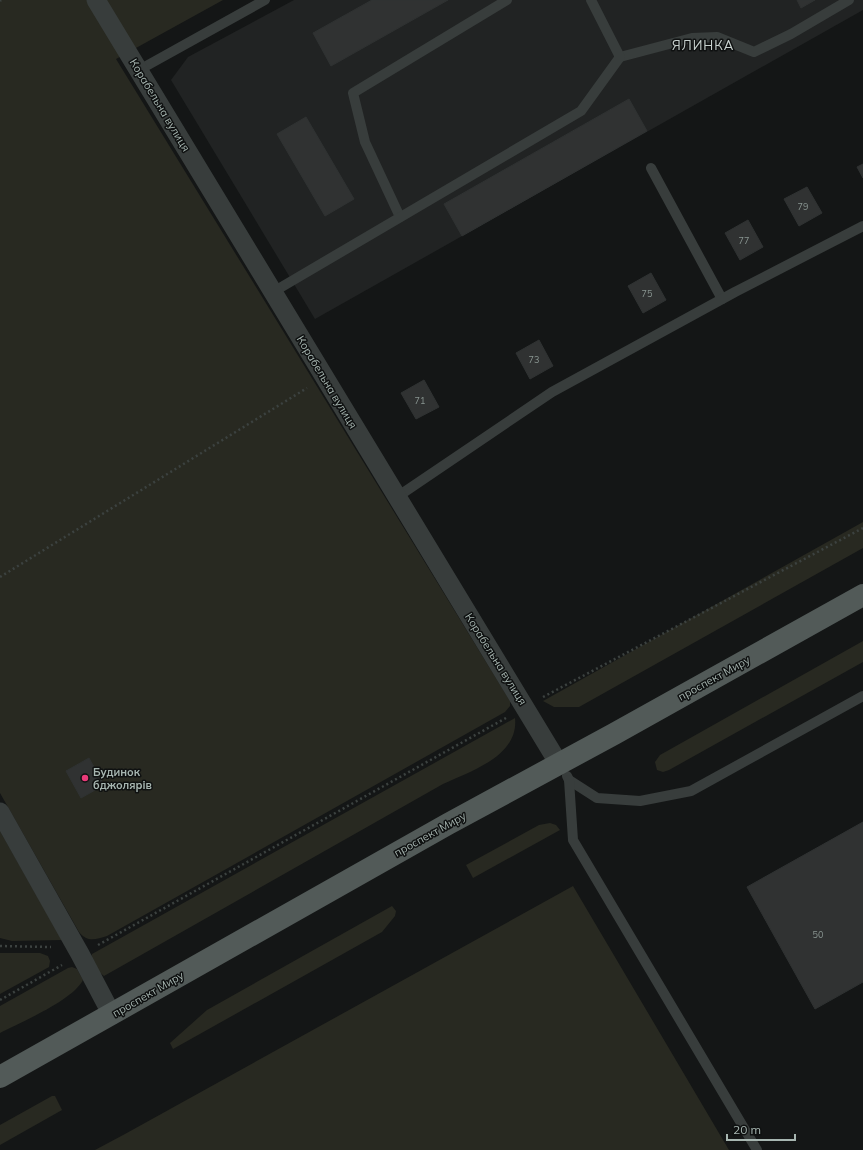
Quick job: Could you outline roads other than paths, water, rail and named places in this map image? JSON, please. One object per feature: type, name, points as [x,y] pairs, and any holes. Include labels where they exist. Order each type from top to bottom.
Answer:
[{"type":"main road","name":"проспект Миру","points":[[0,1077],[448,824],[564,772],[863,595]]},
{"type":"street","name":"Корабельна вулиця","points":[[96,0],[564,772]]},
{"type":"street","points":[[0,812],[79,951],[112,1015]]},
{"type":"lane","points":[[139,70],[265,0]]},
{"type":"lane","points":[[400,217],[365,142],[353,93],[507,0]]},
{"type":"lane","points":[[591,0],[620,57]]},
{"type":"lane","points":[[273,292],[581,111],[620,57],[692,38],[716,37],[754,52],[791,34],[849,0]]},
{"type":"lane","points":[[651,168],[722,299]]},
{"type":"lane","points":[[397,497],[552,392],[722,299],[863,226]]},
{"type":"lane","points":[[564,772],[597,798],[640,801],[691,791],[863,696]]},
{"type":"lane","points":[[564,772],[573,840],[757,1150]]},
{"type":"place","name":"Будинок бджолярів","points":[[85,778]]},
{"type":"district","name":"ЯЛИНКА","points":[[703,45]]}]
